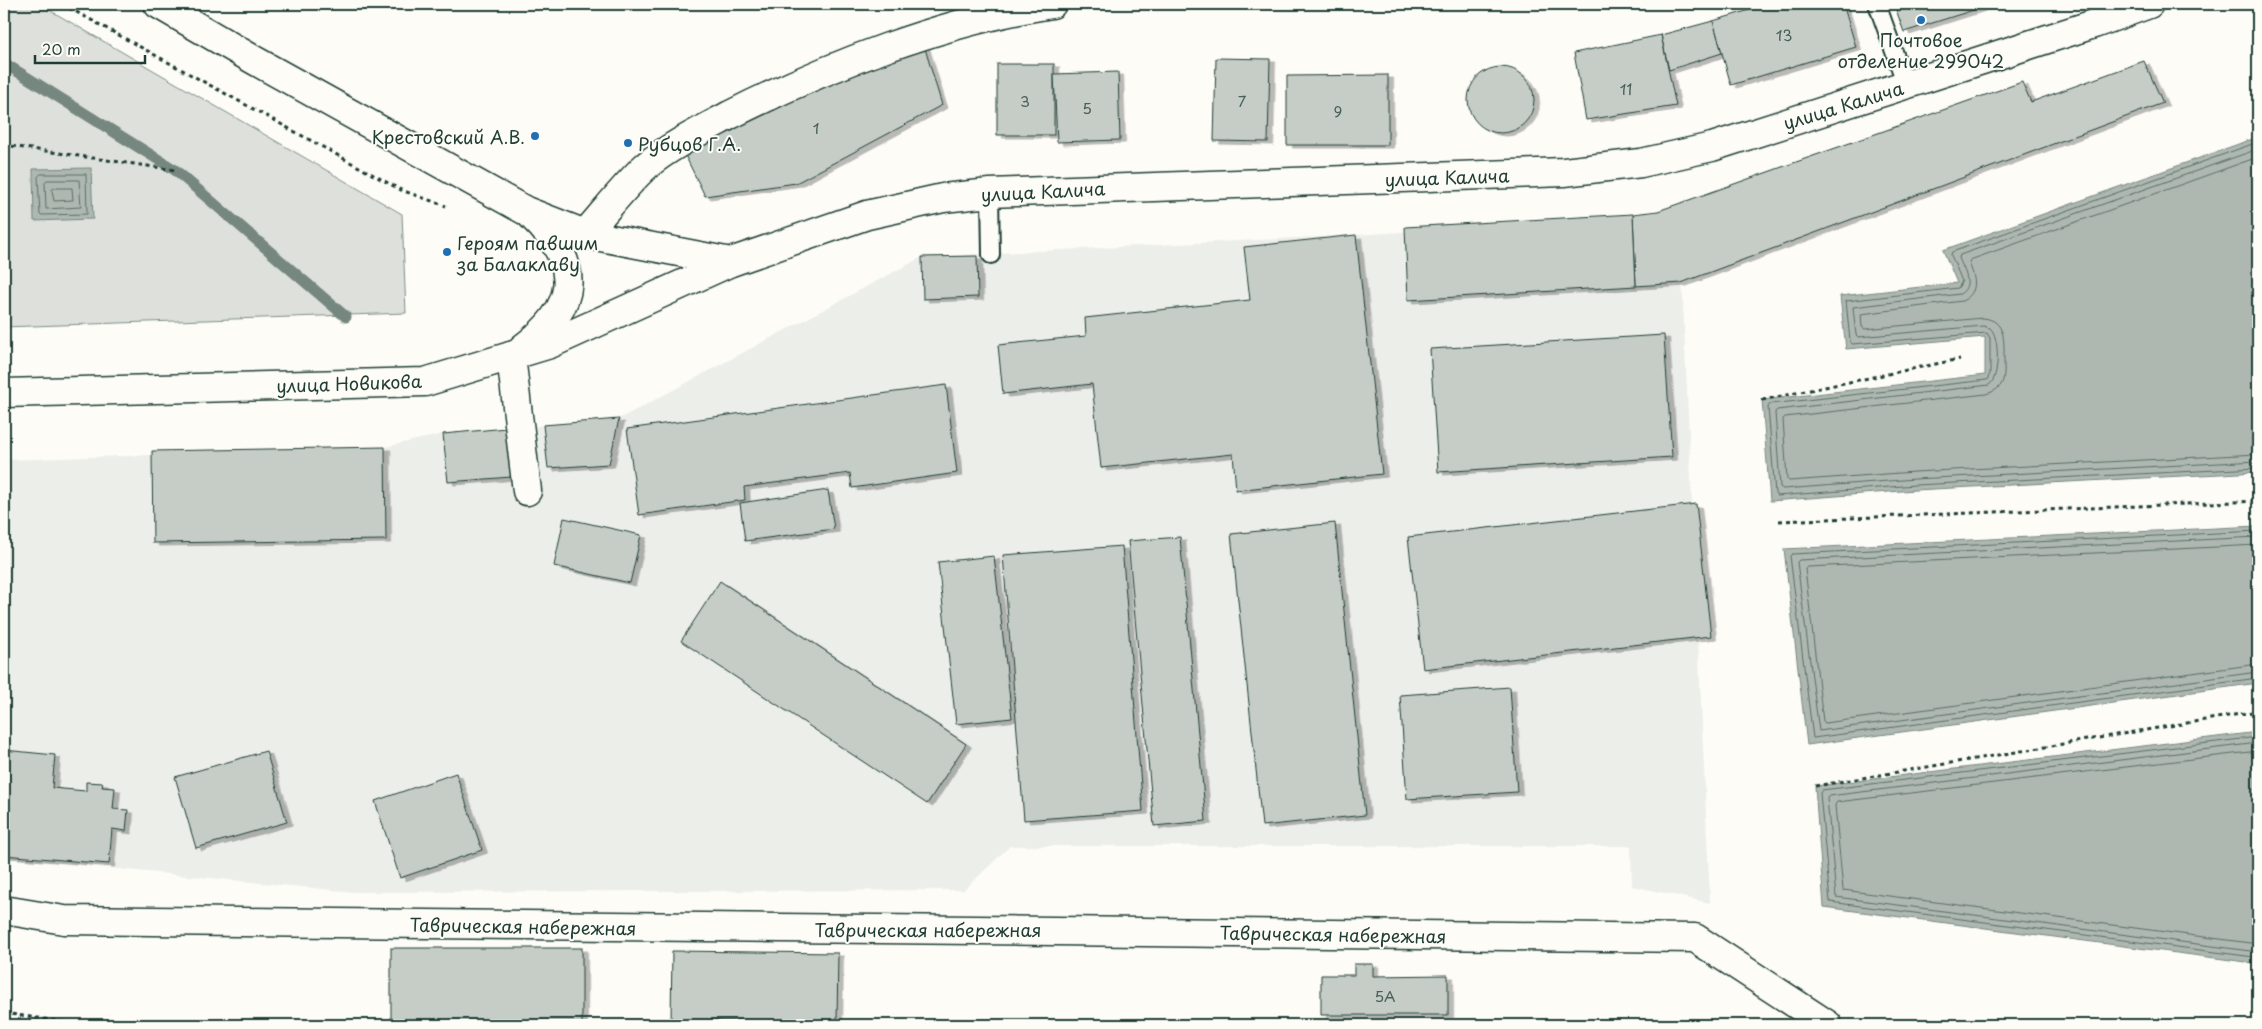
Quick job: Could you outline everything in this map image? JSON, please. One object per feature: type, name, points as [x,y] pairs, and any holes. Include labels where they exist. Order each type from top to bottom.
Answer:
[{"type":"main road","points":[[158,4],[254,60],[526,211],[586,234],[731,262]]},
{"type":"main road","points":[[586,234],[646,166],[699,132],[768,96],[883,48],[1027,8],[1052,4]]},
{"type":"main road","name":"улица Калича","points":[[731,262],[867,215],[943,198],[990,193],[1564,172],[1642,163],[1712,147],[2094,24],[2149,4]]},
{"type":"main road","points":[[526,211],[545,228],[557,247],[567,266],[568,288],[562,306],[553,320],[534,340],[511,356],[527,491]]},
{"type":"main road","name":"улица Новикова","points":[[4,393],[425,382],[550,344],[731,262]]},
{"type":"main road","name":"Таврическая набережная","points":[[4,910],[64,920],[84,921],[1694,938],[1828,1025]]},
{"type":"lane","points":[[1877,4],[1906,85]]},
{"type":"lane","points":[[990,193],[991,255]]},
{"type":"path","points":[[62,4],[401,190],[454,209]]},
{"type":"path","points":[[4,145],[175,170]]},
{"type":"path","points":[[1762,400],[1960,359]]},
{"type":"path","points":[[1779,521],[2258,501]]},
{"type":"path","points":[[1815,786],[2258,712]]},
{"type":"path","points":[[4,1013],[84,1025]]},
{"type":"shaded area","points":[[4,4],[39,4],[402,214],[406,313],[4,327]]},
{"type":"shaded area","points":[[1679,214],[1710,903],[1632,886],[1631,846],[1010,846],[964,890],[354,892],[4,858],[4,460],[385,447],[443,434],[619,419],[922,257],[1356,235]]},
{"type":"water","points":[[2258,137],[2258,472],[1915,490],[1770,501],[1762,400],[1985,375],[1985,337],[1846,349],[1840,296],[1957,283],[1943,250]]},
{"type":"water","points":[[91,168],[93,219],[34,221],[33,169]]},
{"type":"water","points":[[2258,526],[2258,683],[1807,745],[1784,549]]},
{"type":"water","points":[[2258,732],[2258,984],[2255,984],[2254,963],[1824,907],[1815,786]]},
{"type":"building","points":[[1770,4],[1843,4],[1856,47],[1731,85],[1713,21]]},
{"type":"building","name":"Почтовое отделение 299042","points":[[1894,4],[1979,4],[1980,8],[1904,32]]},
{"type":"building","points":[[1713,21],[1722,53],[1669,70],[1661,35]]},
{"type":"building","points":[[1661,35],[1676,106],[1586,120],[1574,53]]},
{"type":"building","points":[[923,42],[942,105],[796,183],[705,196],[682,149]]},
{"type":"building","points":[[1216,58],[1270,59],[1268,142],[1214,141]]},
{"type":"building","points":[[2144,61],[2163,103],[1681,283],[1636,286],[1633,214],[1658,211],[2022,82],[2031,102]]},
{"type":"building","points":[[997,64],[1054,64],[1054,135],[997,135]]},
{"type":"building","points":[[1495,67],[1507,67],[1519,72],[1529,82],[1534,94],[1532,113],[1519,128],[1507,133],[1495,133],[1483,128],[1473,118],[1468,106],[1468,94],[1473,82],[1483,72]]},
{"type":"building","points":[[1118,72],[1120,140],[1057,142],[1054,74]]},
{"type":"building","points":[[1388,75],[1388,145],[1287,145],[1287,76]]},
{"type":"building","points":[[1633,214],[1636,286],[1408,300],[1405,227]]},
{"type":"building","points":[[1356,235],[1382,474],[1236,490],[1233,454],[1101,468],[1092,384],[1003,394],[998,345],[1086,336],[1085,318],[1250,300],[1244,247]]},
{"type":"building","points":[[977,256],[978,297],[923,299],[922,257]]},
{"type":"building","points":[[1664,335],[1672,457],[1438,472],[1430,349]]},
{"type":"building","points":[[946,385],[957,473],[852,488],[850,473],[744,487],[745,500],[639,515],[627,429]]},
{"type":"building","points":[[619,419],[609,464],[548,468],[543,425]]},
{"type":"building","points":[[506,428],[511,477],[448,482],[443,434]]},
{"type":"building","points":[[385,447],[386,540],[153,543],[152,451]]},
{"type":"building","points":[[828,490],[834,529],[745,541],[740,503]]},
{"type":"building","points":[[1696,504],[1711,636],[1423,669],[1408,537]]},
{"type":"building","points":[[564,518],[641,535],[630,583],[554,566]]},
{"type":"building","points":[[1335,523],[1365,815],[1262,826],[1231,534]]},
{"type":"building","points":[[1180,537],[1206,821],[1154,826],[1128,541]]},
{"type":"building","points":[[1122,546],[1143,811],[1024,820],[1003,555]]},
{"type":"building","points":[[994,556],[1012,718],[956,724],[938,562]]},
{"type":"building","points":[[720,581],[966,744],[927,804],[681,641]]},
{"type":"building","points":[[1510,687],[1517,792],[1407,799],[1400,695]]},
{"type":"building","points":[[4,750],[55,755],[52,788],[86,791],[86,782],[103,783],[102,787],[115,788],[113,809],[128,810],[126,831],[112,829],[109,864],[4,855]]},
{"type":"building","points":[[266,751],[287,822],[196,848],[175,777]]},
{"type":"building","points":[[456,773],[482,850],[400,878],[375,801]]},
{"type":"building","points":[[391,948],[582,948],[582,1025],[391,1025]]},
{"type":"building","points":[[672,951],[838,953],[837,1022],[671,1020]]},
{"type":"building","points":[[1354,964],[1373,964],[1373,976],[1448,975],[1448,1015],[1321,1015],[1321,975],[1354,975]]},
{"type":"waterway","points":[[4,63],[175,170],[346,317]]},
{"type":"place","name":"Почтовое отделение 299042","points":[[1921,20]]},
{"type":"place","name":"Крестовский А.В.","points":[[535,136]]},
{"type":"place","name":"Рубцов Г.А.","points":[[628,143]]},
{"type":"place","name":"Героям павшим за Балаклаву","points":[[447,252]]}]
